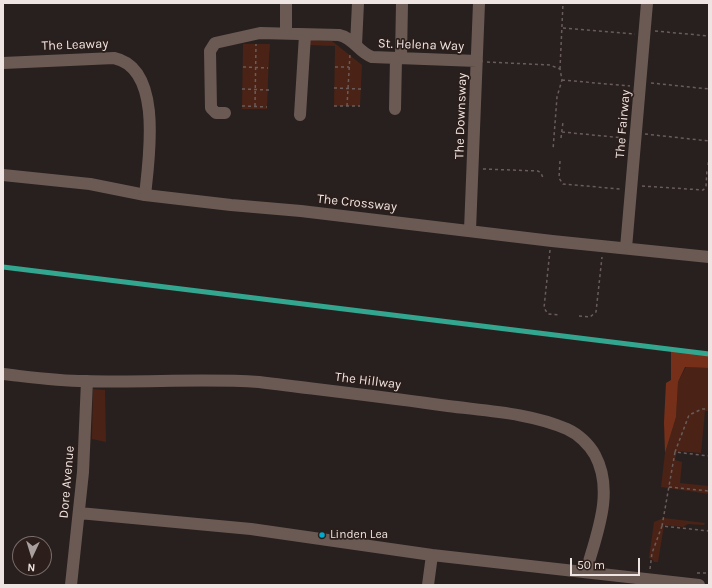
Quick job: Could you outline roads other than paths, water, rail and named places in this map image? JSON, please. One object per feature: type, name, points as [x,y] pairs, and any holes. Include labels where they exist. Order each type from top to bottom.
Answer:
[{"type":"street","points":[[286,3],[286,33]]},
{"type":"street","points":[[356,45],[358,3]]},
{"type":"street","points":[[395,109],[402,3]]},
{"type":"street","name":"The Downsway","points":[[470,230],[479,3]]},
{"type":"street","name":"The Fairway","points":[[626,248],[648,3]]},
{"type":"street","name":"St. Helena Way","points":[[225,114],[216,113],[211,108],[210,51],[215,43],[256,34],[286,33],[346,36],[366,55],[372,57],[477,61]]},
{"type":"street","points":[[300,116],[305,35]]},
{"type":"street","name":"The Leaway","points":[[3,63],[114,58],[122,59],[134,68],[142,82],[148,105],[149,134],[145,195]]},
{"type":"street","name":"The Crossway","points":[[3,175],[90,184],[145,195],[470,230],[552,241],[709,257]]},
{"type":"street","name":"The Hillway","points":[[3,374],[60,380],[87,381],[225,380],[259,382],[481,410],[552,423],[568,430],[585,442],[594,453],[601,469],[604,489],[603,510],[586,572]]},
{"type":"street","name":"Dore Avenue","points":[[71,585],[83,472],[87,381]]},
{"type":"street","points":[[78,513],[251,529],[432,555],[699,585]]},
{"type":"street","points":[[428,585],[432,555]]},
{"type":"place","name":"Linden Lea","points":[[322,535]]}]
